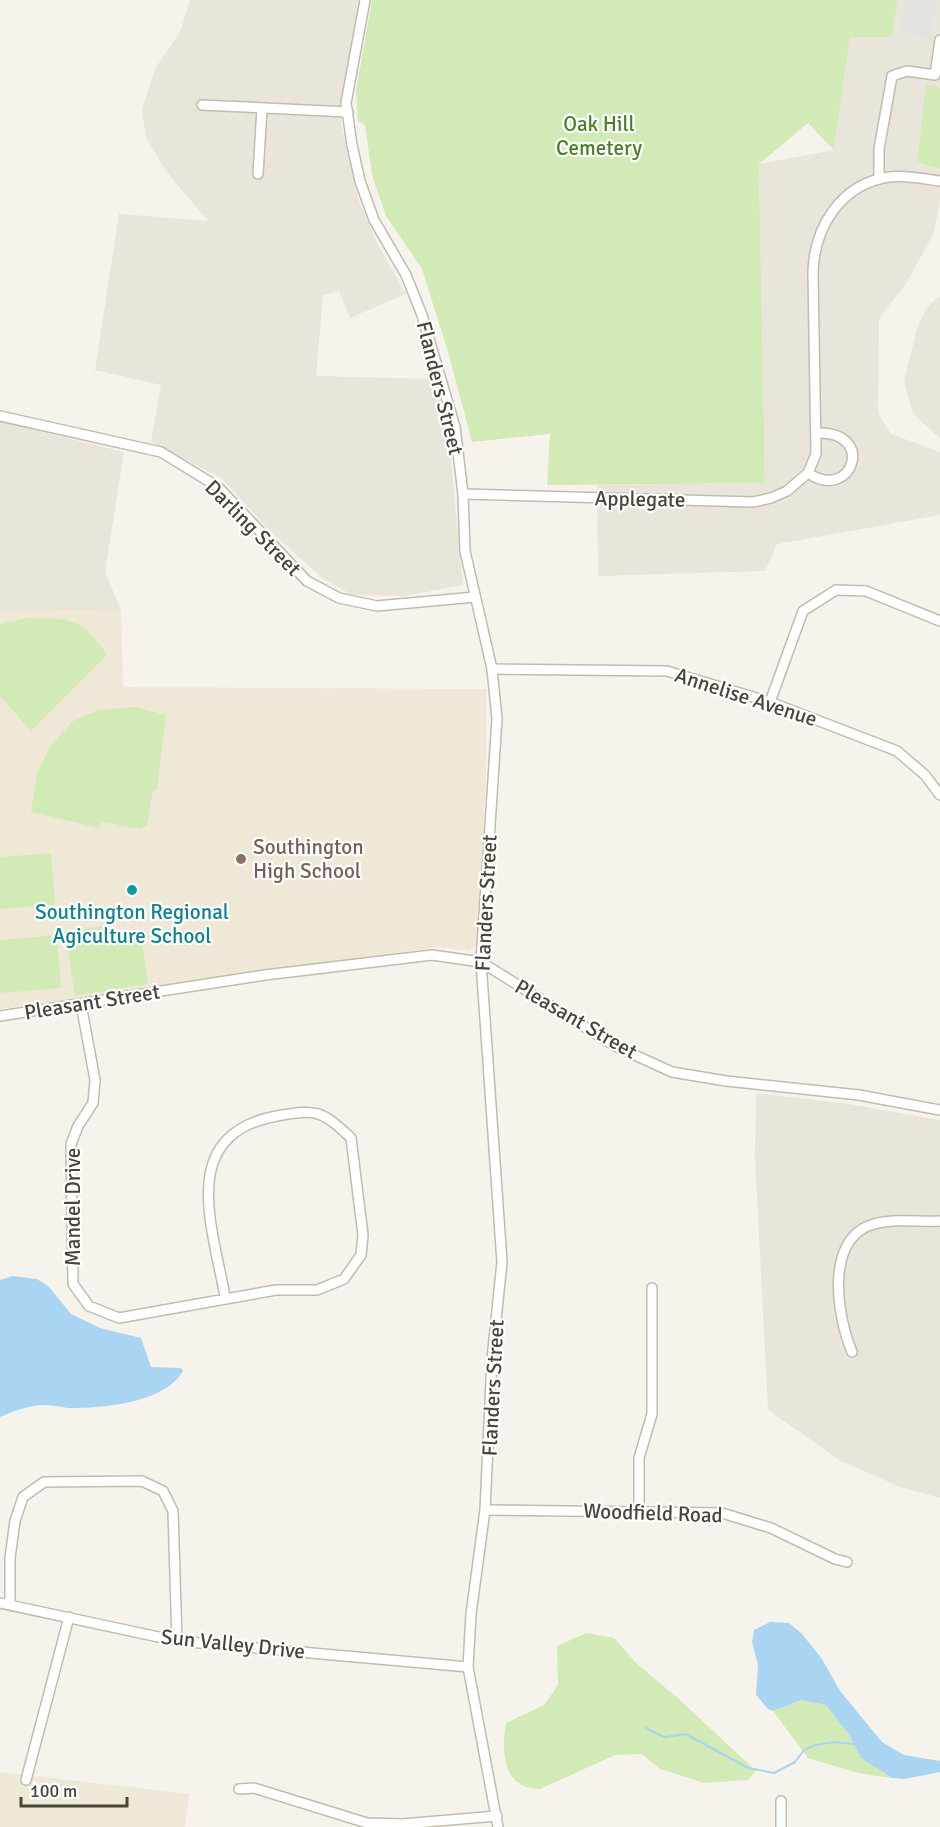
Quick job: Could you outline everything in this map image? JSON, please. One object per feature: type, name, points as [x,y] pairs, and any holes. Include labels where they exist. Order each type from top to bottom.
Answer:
[{"type":"street","name":"Flanders Street","points":[[365,0],[346,103],[360,181],[374,220],[406,276],[422,315],[454,427],[463,494],[465,550],[492,669],[497,719],[481,962],[502,1262],[492,1359],[485,1510],[471,1614],[468,1667],[498,1827]]},
{"type":"street","points":[[879,179],[879,149],[892,76],[907,71],[935,75],[940,40]]},
{"type":"street","points":[[202,105],[348,112]]},
{"type":"street","points":[[258,174],[262,108]]},
{"type":"street","points":[[818,433],[830,433],[844,438],[851,447],[852,464],[844,476],[832,481],[821,480],[808,472],[816,454],[818,433],[813,273],[815,249],[827,218],[840,202],[859,188],[879,179],[907,177],[940,181]]},
{"type":"street","name":"Darling Street","points":[[0,416],[161,452],[218,487],[307,581],[339,598],[377,606],[475,597]]},
{"type":"street","name":"Applegate","points":[[463,494],[753,502],[787,491],[808,472]]},
{"type":"street","points":[[770,702],[803,611],[836,590],[866,591],[940,621]]},
{"type":"street","name":"Annelise Avenue","points":[[492,669],[667,671],[770,702],[897,750],[925,775],[940,795]]},
{"type":"street","name":"Pleasant Street","points":[[0,1016],[265,975],[432,955],[481,962],[615,1046],[672,1072],[726,1081],[859,1095],[940,1110]]},
{"type":"street","name":"Mandel Drive","points":[[81,1004],[94,1080],[93,1103],[78,1126],[71,1144],[73,1284],[89,1306],[119,1318],[225,1297],[276,1290],[317,1290],[344,1279],[361,1255],[363,1235],[351,1138],[330,1119],[310,1111],[256,1120],[229,1137],[210,1165],[207,1192],[225,1297]]},
{"type":"street","points":[[852,1352],[843,1331],[836,1286],[846,1249],[855,1234],[873,1224],[885,1222],[940,1221]]},
{"type":"street","points":[[639,1511],[639,1458],[652,1414],[652,1288]]},
{"type":"street","points":[[5,1603],[15,1521],[23,1497],[44,1482],[142,1481],[163,1491],[174,1511],[177,1641]]},
{"type":"street","name":"Woodfield Road","points":[[485,1510],[700,1511],[738,1516],[847,1562]]},
{"type":"street","name":"Sun Valley Drive","points":[[5,1603],[177,1641],[468,1667]]},
{"type":"street","points":[[26,1780],[69,1617]]},
{"type":"street","points":[[239,1789],[254,1788],[368,1823],[402,1824],[497,1816]]},
{"type":"street","points":[[781,1801],[782,1827]]},
{"type":"shaded area","points":[[190,0],[358,0],[341,124],[358,199],[378,245],[406,294],[350,318],[339,291],[323,295],[316,376],[435,379],[449,441],[463,585],[404,596],[352,595],[322,578],[270,531],[221,478],[151,442],[161,385],[95,370],[119,214],[208,221],[166,171],[146,138],[142,109],[155,69],[180,32]]},
{"type":"shaded area","points":[[898,0],[940,0],[940,88],[926,85],[917,162],[940,169],[940,200],[934,233],[907,282],[879,319],[878,413],[891,434],[940,452],[940,515],[777,544],[765,571],[598,576],[597,485],[765,483],[759,164],[834,150],[850,37],[890,37]]},
{"type":"shaded area","points":[[904,0],[936,0],[929,38],[907,35],[900,27]]},
{"type":"shaded area","points":[[940,296],[940,438],[913,414],[904,381],[917,329],[926,308]]},
{"type":"shaded area","points":[[0,422],[124,452],[105,572],[121,610],[0,611]]},
{"type":"shaded area","name":"Southington High School","points":[[121,610],[123,687],[486,689],[486,773],[477,945],[469,951],[438,947],[0,1009],[0,611]]},
{"type":"shaded area","points":[[756,1093],[843,1103],[940,1120],[940,1498],[900,1487],[841,1461],[768,1410],[755,1158]]},
{"type":"shaded area","points":[[0,1772],[189,1794],[185,1827],[0,1827]]},
{"type":"green space","name":"Oak Hill Cemetery","points":[[372,0],[898,0],[891,37],[850,37],[834,150],[808,123],[759,164],[765,483],[547,485],[550,434],[472,442],[449,355],[422,269],[386,216],[372,175],[365,125],[358,121],[356,91]]},
{"type":"green space","points":[[926,84],[940,88],[940,169],[917,162]]},
{"type":"green space","points":[[27,618],[65,620],[74,623],[90,634],[107,655],[31,731],[0,696],[0,624]]},
{"type":"green space","points":[[134,707],[166,715],[157,790],[153,790],[147,825],[141,829],[101,822],[100,828],[31,812],[37,773],[51,745],[73,721],[99,710]]},
{"type":"green space","points":[[51,853],[55,905],[0,909],[0,857]]},
{"type":"green space","points":[[103,926],[105,941],[141,935],[148,984],[75,996],[65,932]]},
{"type":"green space","points":[[57,935],[61,988],[0,993],[0,940]]},
{"type":"green space","points":[[586,1633],[614,1638],[636,1663],[680,1700],[756,1771],[748,1780],[704,1783],[660,1769],[642,1754],[615,1755],[540,1789],[518,1783],[507,1767],[505,1757],[506,1723],[544,1705],[558,1685],[557,1646]]},
{"type":"green space","points":[[801,1700],[826,1705],[850,1736],[861,1758],[892,1778],[858,1773],[808,1758],[773,1711]]},
{"type":"water","points":[[13,1276],[37,1279],[49,1287],[71,1314],[100,1328],[141,1338],[151,1367],[181,1368],[183,1371],[163,1390],[136,1401],[73,1408],[39,1405],[0,1417],[0,1280]]},
{"type":"water","points":[[770,1622],[789,1623],[802,1634],[822,1659],[840,1691],[882,1742],[904,1755],[940,1761],[940,1772],[904,1779],[892,1778],[861,1758],[850,1736],[826,1705],[801,1700],[773,1711],[768,1709],[756,1695],[758,1665],[752,1642],[754,1630]]},
{"type":"waterway","points":[[646,1728],[664,1737],[686,1734],[748,1768],[774,1773],[795,1762],[804,1750],[815,1745],[834,1742],[855,1744]]},
{"type":"place","name":"Southington High School","points":[[241,859]]},
{"type":"place","name":"Southington Regional Agiculture School","points":[[132,890]]}]
